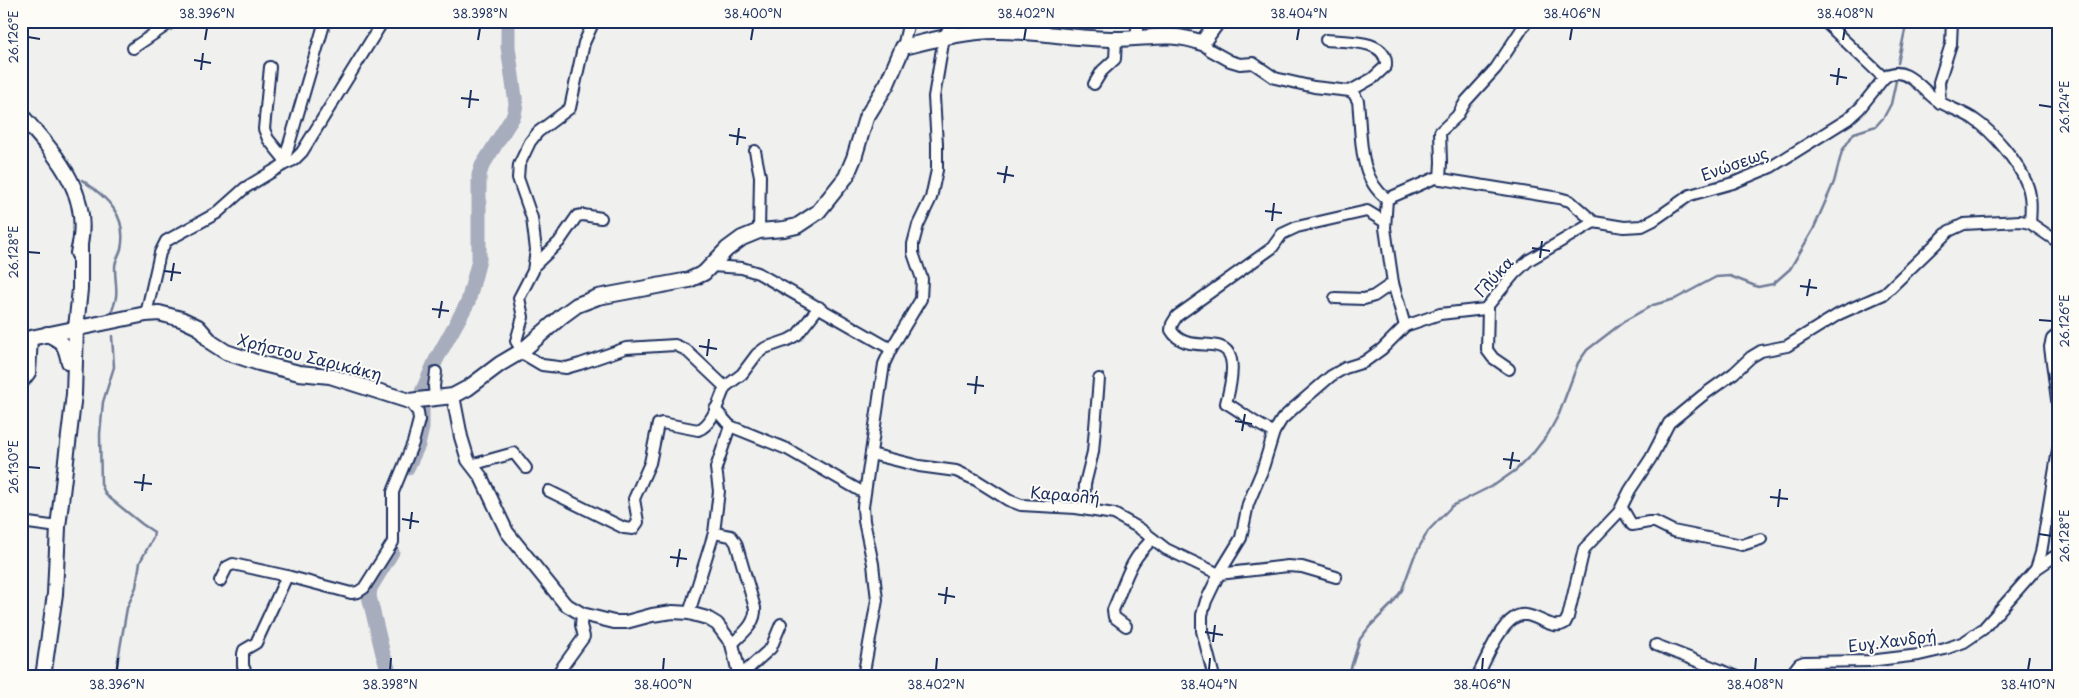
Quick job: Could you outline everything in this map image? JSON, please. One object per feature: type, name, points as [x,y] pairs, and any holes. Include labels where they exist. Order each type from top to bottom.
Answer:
[{"type":"main road","points":[[453,396],[521,352],[577,305],[598,297],[689,280],[704,273],[736,242],[759,231],[784,230],[797,226],[818,212],[846,177],[866,118],[887,84],[903,48],[944,37],[995,31],[1116,39],[1172,35],[1194,39],[1202,43],[1218,21]]},
{"type":"main road","points":[[21,115],[71,178],[82,219],[80,289],[83,307],[90,316],[105,322]]},
{"type":"main road","points":[[43,677],[55,594],[58,527],[74,394],[73,328],[77,254],[80,244]]},
{"type":"main road","points":[[73,400],[70,394],[69,362],[80,289]]},
{"type":"main road","name":"Χρήστου Σαρικάκη","points":[[27,339],[73,328],[159,313],[181,319],[198,327],[212,343],[234,356],[299,373],[330,376],[422,400],[453,396]]},
{"type":"main road","points":[[47,334],[61,341],[65,346],[69,362]]},
{"type":"street","points":[[133,48],[173,21]]},
{"type":"street","points":[[284,162],[325,21]]},
{"type":"street","points":[[146,314],[160,253],[166,241],[217,214],[245,188],[284,162],[294,160],[302,152],[383,21]]},
{"type":"street","points":[[594,21],[584,43],[570,108],[538,132],[530,142],[519,166],[519,184],[534,229],[536,250],[534,266],[519,298],[523,317],[516,341],[521,352],[542,366],[566,368],[626,348],[675,345],[686,350],[725,387]]},
{"type":"street","points":[[903,48],[909,21]]},
{"type":"street","points":[[863,677],[876,600],[873,564],[864,521],[864,494],[872,454],[883,372],[891,349],[921,299],[922,279],[913,253],[913,244],[918,225],[931,198],[937,170],[934,97],[944,37],[949,28],[958,21]]},
{"type":"street","points":[[1136,37],[1138,21]]},
{"type":"street","points":[[1440,179],[1440,132],[1457,116],[1466,101],[1496,68],[1527,21]]},
{"type":"street","points":[[1824,21],[1884,78],[1892,73],[1908,76],[1940,103],[1976,121],[2010,156],[2026,182],[2030,195],[2030,223]]},
{"type":"street","points":[[1940,103],[1939,82],[1950,44],[1952,21]]},
{"type":"street","points":[[1094,84],[1102,71],[1115,59],[1116,39]]},
{"type":"street","points":[[1326,40],[1376,46],[1384,56],[1386,66],[1382,71],[1350,91]]},
{"type":"street","points":[[1202,43],[1210,50],[1230,61],[1244,64],[1253,63],[1270,75],[1282,80],[1314,87],[1350,91],[1354,94],[1358,101],[1364,161],[1376,189],[1388,199]]},
{"type":"street","points":[[270,67],[264,128],[268,139],[284,162]]},
{"type":"street","name":"Ενώσεως","points":[[1594,222],[1624,227],[1642,226],[1690,195],[1733,183],[1764,171],[1848,119],[1860,108],[1884,78]]},
{"type":"street","points":[[755,151],[760,176],[759,231]]},
{"type":"street","points":[[1388,199],[1431,179],[1440,179],[1564,199],[1570,201],[1594,222]]},
{"type":"street","points":[[1214,677],[1202,621],[1206,601],[1219,574],[1241,538],[1248,504],[1262,471],[1274,432],[1282,419],[1295,406],[1331,376],[1344,368],[1364,362],[1382,349],[1405,326],[1393,283],[1385,222],[1388,199]]},
{"type":"street","points":[[1274,432],[1260,426],[1247,415],[1226,403],[1233,371],[1228,351],[1215,344],[1188,342],[1178,339],[1171,330],[1173,320],[1199,299],[1272,248],[1282,234],[1297,227],[1367,211],[1385,222]]},
{"type":"street","points":[[534,266],[560,242],[577,216],[601,218]]},
{"type":"street","points":[[1477,677],[1498,637],[1515,617],[1520,615],[1530,616],[1555,625],[1565,622],[1568,617],[1584,549],[1622,508],[1630,490],[1651,458],[1667,426],[1674,417],[1734,373],[1756,353],[1787,346],[1839,314],[1884,294],[1949,231],[1961,225],[1973,222],[2020,221],[2030,223],[2058,242]]},
{"type":"street","name":"Γλύκα","points":[[1405,326],[1440,314],[1488,308],[1514,274],[1529,260],[1594,222]]},
{"type":"street","points":[[711,266],[749,270],[774,281],[891,349]]},
{"type":"street","points":[[1334,298],[1364,299],[1374,296],[1393,283]]},
{"type":"street","points":[[549,491],[624,528],[633,529],[638,522],[634,500],[650,463],[658,424],[662,423],[698,430],[705,426],[715,410],[725,387],[745,371],[757,354],[765,348],[797,335],[819,307]]},
{"type":"street","points":[[1488,308],[1487,350],[1493,358],[1509,369]]},
{"type":"street","points":[[2058,334],[2052,339],[2050,347],[2058,407]]},
{"type":"street","points":[[21,385],[30,373],[27,339]]},
{"type":"street","points":[[220,580],[227,567],[233,564],[287,576],[351,594],[362,590],[390,548],[394,537],[392,492],[413,443],[422,400],[434,386],[436,372]]},
{"type":"street","points":[[1084,509],[1085,484],[1093,452],[1099,378]]},
{"type":"street","points":[[453,396],[461,437],[471,465],[481,477],[508,532],[558,597],[570,608],[582,614],[620,623],[661,614],[688,613],[698,615],[716,624],[732,644],[739,677]]},
{"type":"street","points":[[715,410],[730,426],[787,449],[864,494]]},
{"type":"street","points":[[688,613],[714,533],[719,490],[716,468],[730,426]]},
{"type":"street","points":[[2036,569],[2041,553],[2058,450]]},
{"type":"street","points":[[471,465],[514,452],[526,468]]},
{"type":"street","name":"Καραολή","points":[[872,454],[919,466],[956,471],[976,480],[1021,506],[1084,509],[1119,515],[1166,550],[1219,574]]},
{"type":"street","points":[[1622,508],[1632,525],[1655,522],[1673,531],[1742,544],[1761,539]]},
{"type":"street","points":[[21,522],[58,527]]},
{"type":"street","points":[[714,533],[731,536],[736,543],[754,608],[752,624],[732,644]]},
{"type":"street","points":[[1126,626],[1114,617],[1113,610],[1130,566],[1140,551],[1153,539]]},
{"type":"street","name":"Ευγ.Χανδρή","points":[[1789,677],[1799,664],[1804,662],[1869,661],[1919,655],[1964,642],[1983,629],[2036,569],[2058,554]]},
{"type":"street","points":[[1219,574],[1288,566],[1302,567],[1336,578]]},
{"type":"street","points":[[248,677],[243,666],[244,650],[256,643],[287,576]]},
{"type":"street","points":[[556,677],[584,637],[581,625],[582,614]]},
{"type":"street","points":[[739,677],[771,648],[781,624]]},
{"type":"street","points":[[1656,645],[1738,677]]},
{"type":"waterway","points":[[407,468],[418,445],[422,428],[422,392],[436,360],[468,302],[479,260],[479,175],[482,166],[514,115],[516,104],[508,47],[508,21]]},
{"type":"waterway","points":[[1898,63],[1907,21]]},
{"type":"waterway","points":[[21,59],[28,99]]},
{"type":"waterway","points":[[1348,677],[1360,639],[1392,604],[1402,590],[1414,557],[1428,531],[1452,506],[1496,484],[1516,470],[1534,452],[1548,434],[1559,414],[1578,363],[1587,350],[1626,320],[1653,305],[1675,299],[1716,277],[1730,276],[1758,287],[1773,284],[1790,269],[1813,230],[1834,182],[1842,151],[1854,133],[1876,126],[1884,117],[1891,104],[1896,81]]},
{"type":"waterway","points":[[82,180],[100,193],[114,208],[121,227],[121,249],[115,265],[116,295],[111,313]]},
{"type":"waterway","points":[[112,336],[114,367],[103,402],[100,434],[101,484],[106,495],[154,532],[153,538],[140,562],[136,587],[127,608],[115,677]]},
{"type":"waterway","points":[[391,677],[383,654],[369,596],[370,588],[392,552]]}]
